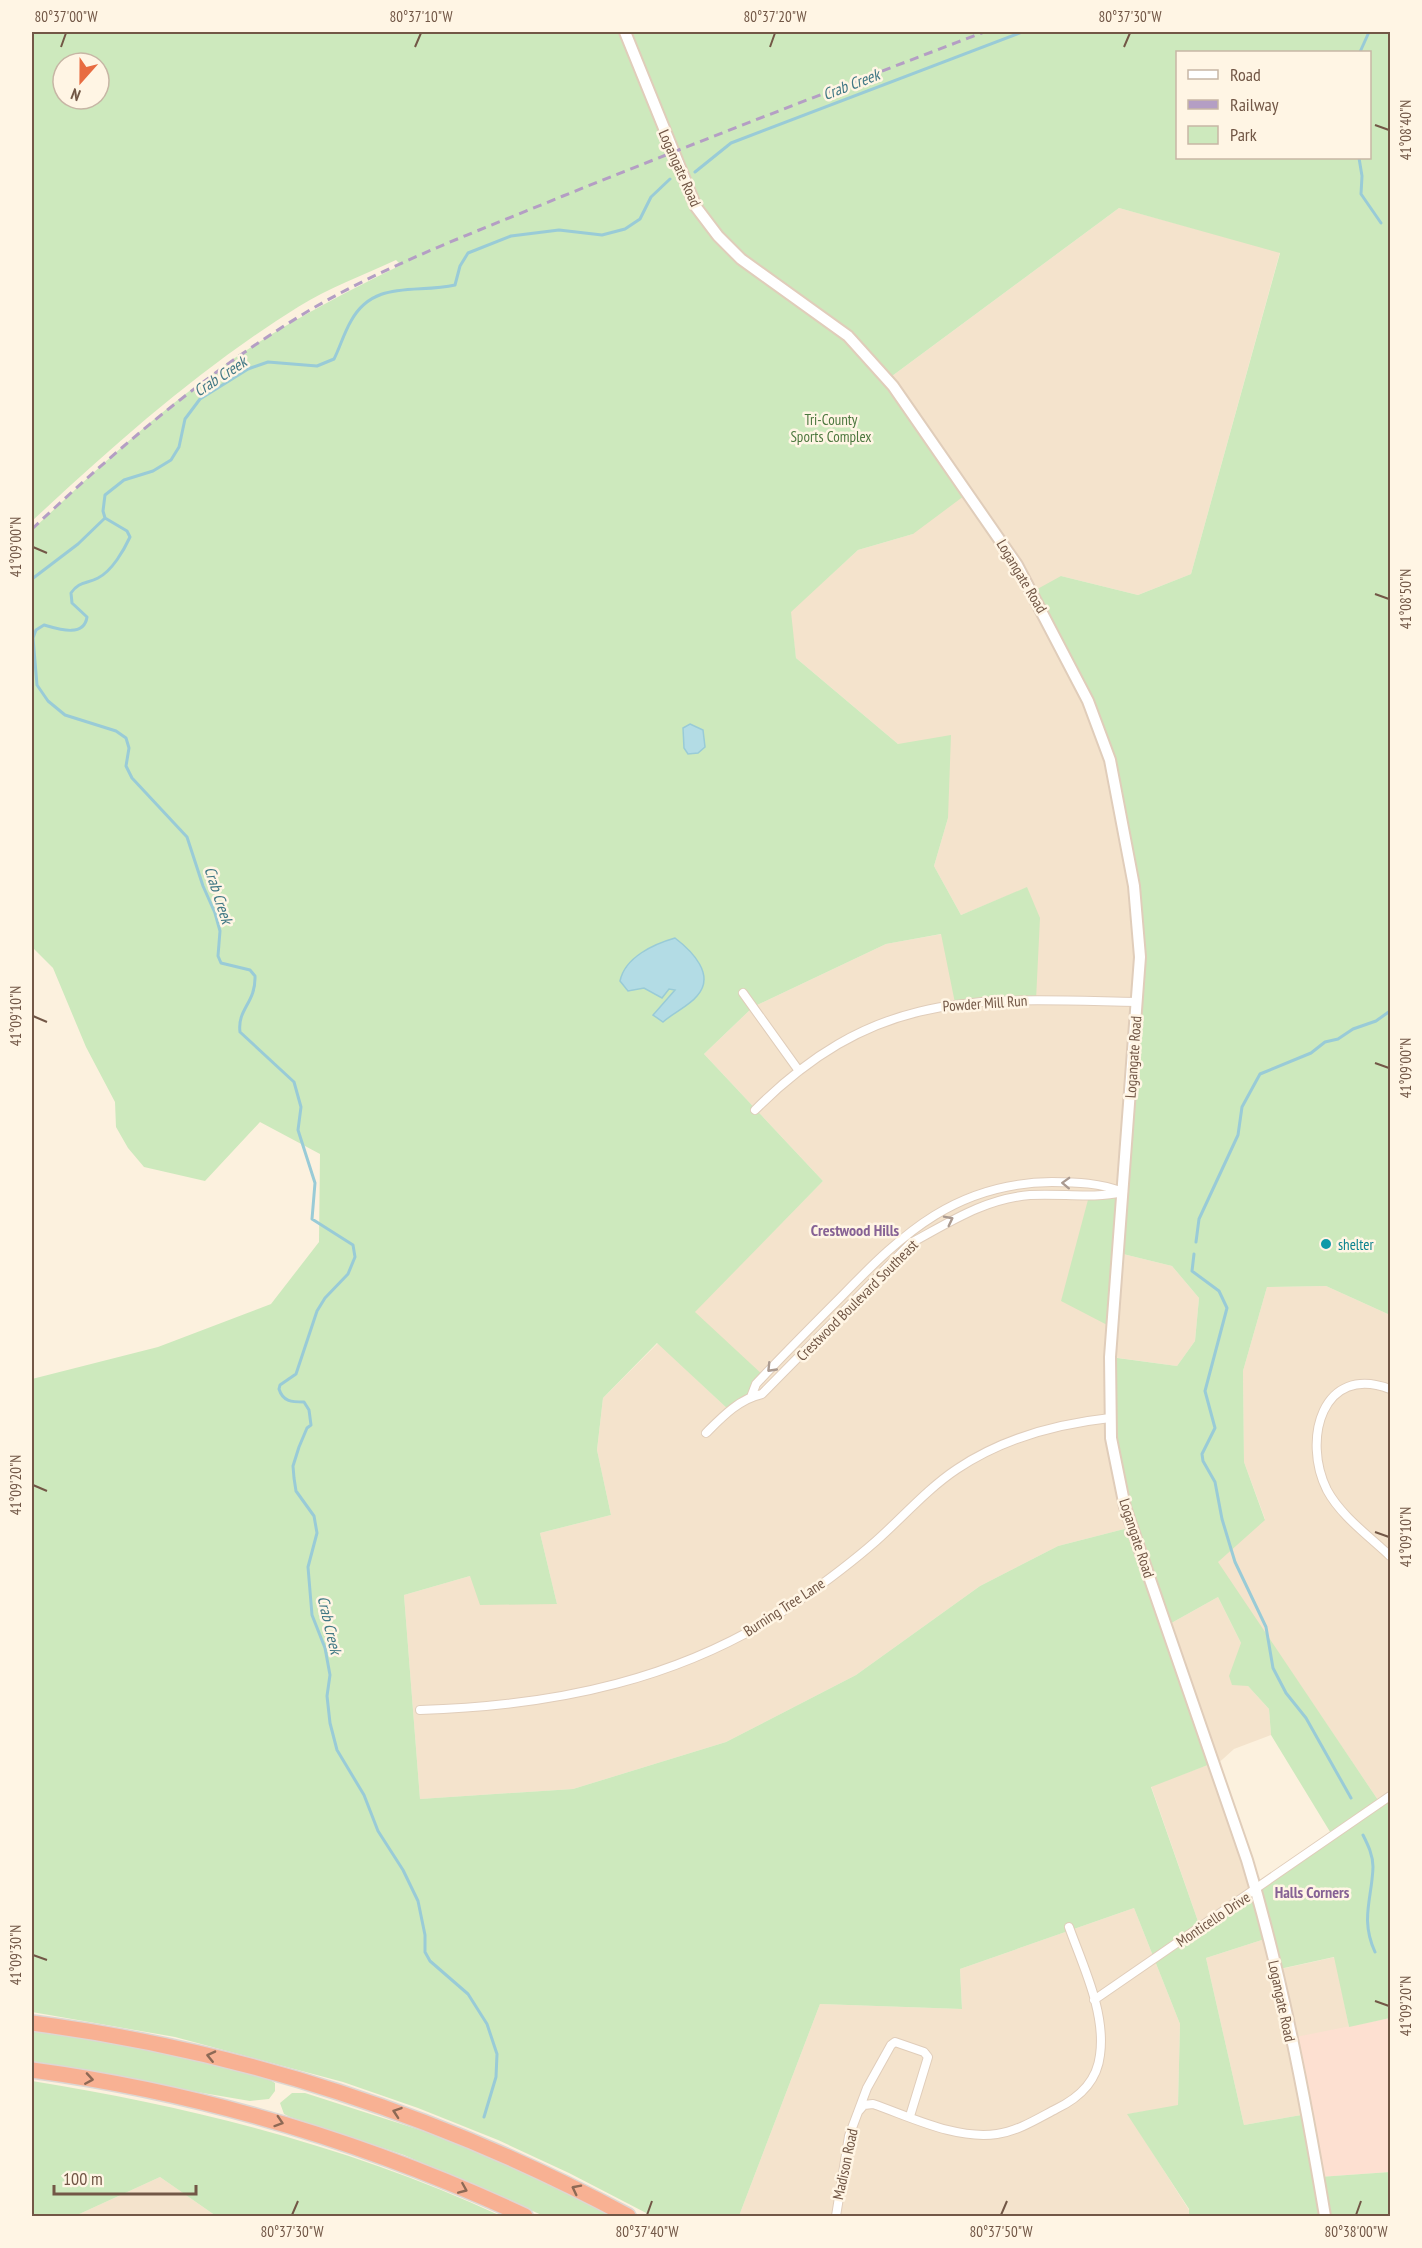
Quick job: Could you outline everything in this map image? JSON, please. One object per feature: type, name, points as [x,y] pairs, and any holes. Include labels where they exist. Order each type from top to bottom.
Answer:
[{"type":"highway","points":[[32,2023],[182,2049],[299,2080],[423,2121],[489,2148],[628,2217]]},
{"type":"highway","points":[[32,2070],[115,2084],[263,2117],[411,2167],[525,2217]]},
{"type":"street","name":"Logangate Road","points":[[625,32],[688,193],[705,221],[741,259],[826,319],[877,366],[1000,539],[1048,622],[1088,701],[1110,760],[1139,919],[1137,1002],[1110,1357],[1111,1438],[1125,1507],[1256,1890],[1304,2100],[1325,2217]]},
{"type":"street","points":[[743,993],[799,1071]]},
{"type":"street","name":"Powder Mill Run","points":[[755,1110],[816,1057],[863,1031],[901,1016],[938,1006],[1000,999],[1137,1002]]},
{"type":"street","name":"Crestwood Boulevard Southeast","points":[[751,1397],[756,1384],[873,1264],[904,1236],[944,1209],[969,1198],[1011,1186],[1064,1182],[1104,1185],[1123,1192]]},
{"type":"street","name":"Crestwood Boulevard Southeast","points":[[706,1433],[723,1416],[751,1397],[762,1394],[910,1243],[960,1214],[1009,1198],[1046,1195],[1103,1197],[1123,1192]]},
{"type":"street","points":[[904,1236],[910,1243]]},
{"type":"street","points":[[1390,1389],[1361,1383],[1338,1392],[1322,1413],[1318,1437],[1318,1460],[1328,1492],[1351,1520],[1390,1556]]},
{"type":"street","name":"Burning Tree Lane","points":[[420,1710],[473,1708],[549,1700],[634,1680],[694,1657],[743,1634],[796,1603],[875,1542],[941,1480],[975,1458],[1038,1431],[1110,1418]]},
{"type":"street","name":"Monticello Drive","points":[[1094,2000],[1390,1796]]},
{"type":"street","points":[[858,2112],[864,2105],[873,2104],[952,2130],[985,2135],[1018,2128],[1067,2104],[1090,2084],[1099,2064],[1101,2047],[1094,2000],[1069,1927]]},
{"type":"street","name":"Madison Road","points":[[836,2217],[849,2136],[867,2088],[891,2045],[895,2042],[924,2052],[928,2057],[910,2116]]},
{"type":"shaded area","points":[[1119,208],[1280,252],[1191,574],[1138,595],[1061,576],[1101,735],[1139,919],[1119,1253],[1172,1266],[1199,1298],[1195,1341],[1177,1366],[1111,1357],[1132,1527],[1058,1546],[980,1586],[856,1675],[726,1742],[573,1789],[420,1799],[404,1595],[470,1576],[557,1604],[540,1533],[611,1515],[597,1450],[603,1398],[658,1343],[730,1411],[763,1376],[694,1312],[823,1181],[704,1054],[753,1007],[886,944],[942,934],[1028,887],[961,915],[934,866],[948,818],[898,744],[796,658],[790,612],[858,550],[913,534],[888,379]]},
{"type":"shaded area","points":[[1326,1286],[1390,1315],[1390,1796],[1380,1803],[1217,1562],[1265,1519],[1244,1462],[1243,1371],[1267,1287]]},
{"type":"shaded area","points":[[1218,1597],[1241,1643],[1248,1686],[1269,1709],[1271,1735],[1234,1749],[1214,1767],[1256,1890],[1200,1927],[1151,1786],[1213,1763],[1166,1626]]},
{"type":"shaded area","points":[[1134,1908],[1180,2024],[1178,2106],[1128,2114],[1189,2210],[1189,2216],[739,2216],[820,2004],[962,2009],[960,1969]]},
{"type":"shaded area","points":[[1268,1938],[1276,1970],[1335,1957],[1349,2027],[1291,2039],[1307,2114],[1244,2125],[1206,1958]]},
{"type":"shaded area","points":[[1390,2018],[1390,2172],[1319,2177],[1291,2038]]},
{"type":"shaded area","points":[[160,2177],[216,2216],[75,2216]]},
{"type":"green space","name":"Tri-County Sports Complex","points":[[32,32],[1390,32],[1390,1315],[1326,1286],[1267,1287],[1243,1371],[1244,1462],[1265,1520],[1218,1562],[1380,1803],[1390,1796],[1390,2018],[1349,2027],[1334,1957],[1275,1970],[1268,1938],[1206,1958],[1244,2125],[1307,2114],[1319,2177],[1390,2172],[1390,2216],[1189,2216],[1189,2209],[1127,2114],[1178,2105],[1180,2024],[1134,1908],[960,1969],[962,2009],[820,2004],[739,2216],[652,2216],[569,2173],[498,2140],[418,2108],[343,2082],[175,2037],[32,2012],[32,1379],[158,1347],[271,1304],[319,1242],[320,1154],[260,1122],[205,1181],[144,1167],[128,1148],[116,1127],[115,1102],[86,1047],[53,968],[32,947],[32,530],[146,426],[219,369],[308,313],[401,265],[396,260],[310,300],[227,355],[160,408],[32,521]],"holes":[[[1119,208],[1280,253],[1191,574],[1138,595],[1061,576],[1032,592],[1101,735],[1139,919],[1123,1192],[1089,1196],[1061,1301],[1113,1328],[1119,1253],[1172,1266],[1199,1298],[1195,1341],[1177,1366],[1110,1357],[1111,1438],[1132,1527],[1058,1546],[980,1586],[856,1675],[726,1742],[573,1789],[420,1799],[404,1595],[470,1576],[480,1605],[557,1604],[540,1533],[611,1515],[597,1450],[603,1398],[657,1343],[730,1411],[751,1397],[764,1376],[695,1312],[823,1181],[704,1054],[753,1007],[886,944],[941,934],[955,1003],[1036,1000],[1040,918],[1027,887],[961,915],[934,866],[948,818],[951,735],[898,744],[796,658],[791,612],[858,550],[913,534],[968,493],[888,379]],[[1218,1597],[1241,1643],[1229,1676],[1232,1685],[1248,1686],[1269,1709],[1271,1735],[1332,1835],[1200,1927],[1151,1787],[1213,1763],[1166,1626]]]},
{"type":"green space","points":[[32,2030],[125,2044],[248,2071],[275,2083],[275,2091],[269,2099],[250,2101],[32,2064]]},
{"type":"green space","points":[[32,2081],[152,2103],[271,2132],[388,2169],[501,2216],[216,2216],[160,2177],[75,2216],[32,2216]]},
{"type":"green space","points":[[292,2093],[305,2093],[445,2138],[535,2176],[614,2216],[544,2216],[404,2155],[290,2117],[284,2114],[280,2103]]},
{"type":"water","points":[[690,724],[703,730],[705,747],[698,753],[688,754],[684,748],[683,728]]},
{"type":"water","points":[[675,938],[700,964],[704,980],[694,1000],[663,1022],[653,1015],[675,990],[669,989],[662,998],[644,988],[628,991],[620,981],[634,958],[658,944]]},
{"type":"waterway","name":"Crab Creek","points":[[695,172],[731,143],[1022,32]]},
{"type":"waterway","points":[[1360,51],[1369,32]]},
{"type":"waterway","points":[[1359,159],[1362,176],[1361,194],[1381,223]]},
{"type":"waterway","name":"Crab Creek","points":[[484,2117],[496,2077],[497,2054],[487,2024],[468,1994],[430,1961],[425,1952],[425,1935],[418,1901],[403,1870],[378,1831],[364,1795],[337,1750],[330,1723],[327,1696],[330,1675],[325,1648],[312,1615],[308,1567],[317,1533],[314,1516],[296,1491],[293,1466],[307,1428],[311,1425],[309,1410],[304,1402],[292,1401],[283,1397],[279,1389],[280,1385],[296,1374],[317,1311],[325,1298],[348,1274],[355,1257],[353,1245],[312,1219],[315,1183],[298,1130],[301,1107],[294,1082],[240,1032],[241,1017],[253,993],[255,976],[250,970],[221,963],[218,956],[220,931],[187,837],[132,778],[126,766],[129,748],[126,738],[116,731],[65,715],[48,701],[37,685],[33,638],[36,630],[44,625],[76,630],[85,624],[87,617],[72,603],[71,593],[77,586],[103,575],[121,554],[130,537],[127,531],[105,518],[103,511],[105,495],[124,480],[153,471],[171,460],[179,447],[185,419],[200,399],[248,369],[268,362],[317,366],[334,359],[351,321],[360,308],[371,299],[397,291],[455,285],[460,266],[468,253],[511,236],[559,230],[602,235],[625,229],[640,219],[651,197],[670,179]]},
{"type":"waterway","points":[[32,579],[78,544],[105,518]]},
{"type":"waterway","points":[[1196,1242],[1199,1219],[1238,1135],[1242,1107],[1260,1074],[1311,1053],[1325,1042],[1338,1039],[1353,1029],[1376,1021],[1390,1011]]},
{"type":"waterway","points":[[1194,1254],[1192,1271],[1219,1291],[1227,1308],[1205,1391],[1215,1428],[1202,1454],[1203,1461],[1215,1482],[1222,1519],[1235,1562],[1266,1627],[1273,1668],[1286,1693],[1306,1718],[1351,1798]]},
{"type":"waterway","points":[[1363,1835],[1373,1863],[1368,1929],[1375,1952]]},
{"type":"railway","points":[[32,529],[96,470],[197,387],[268,337],[335,296],[399,264],[497,223],[984,32]]},
{"type":"place","name":"shelter","points":[[1326,1244]]},
{"type":"district","name":"Crestwood Hills","points":[[855,1230]]},
{"type":"district","name":"Halls Corners","points":[[1312,1892]]}]
